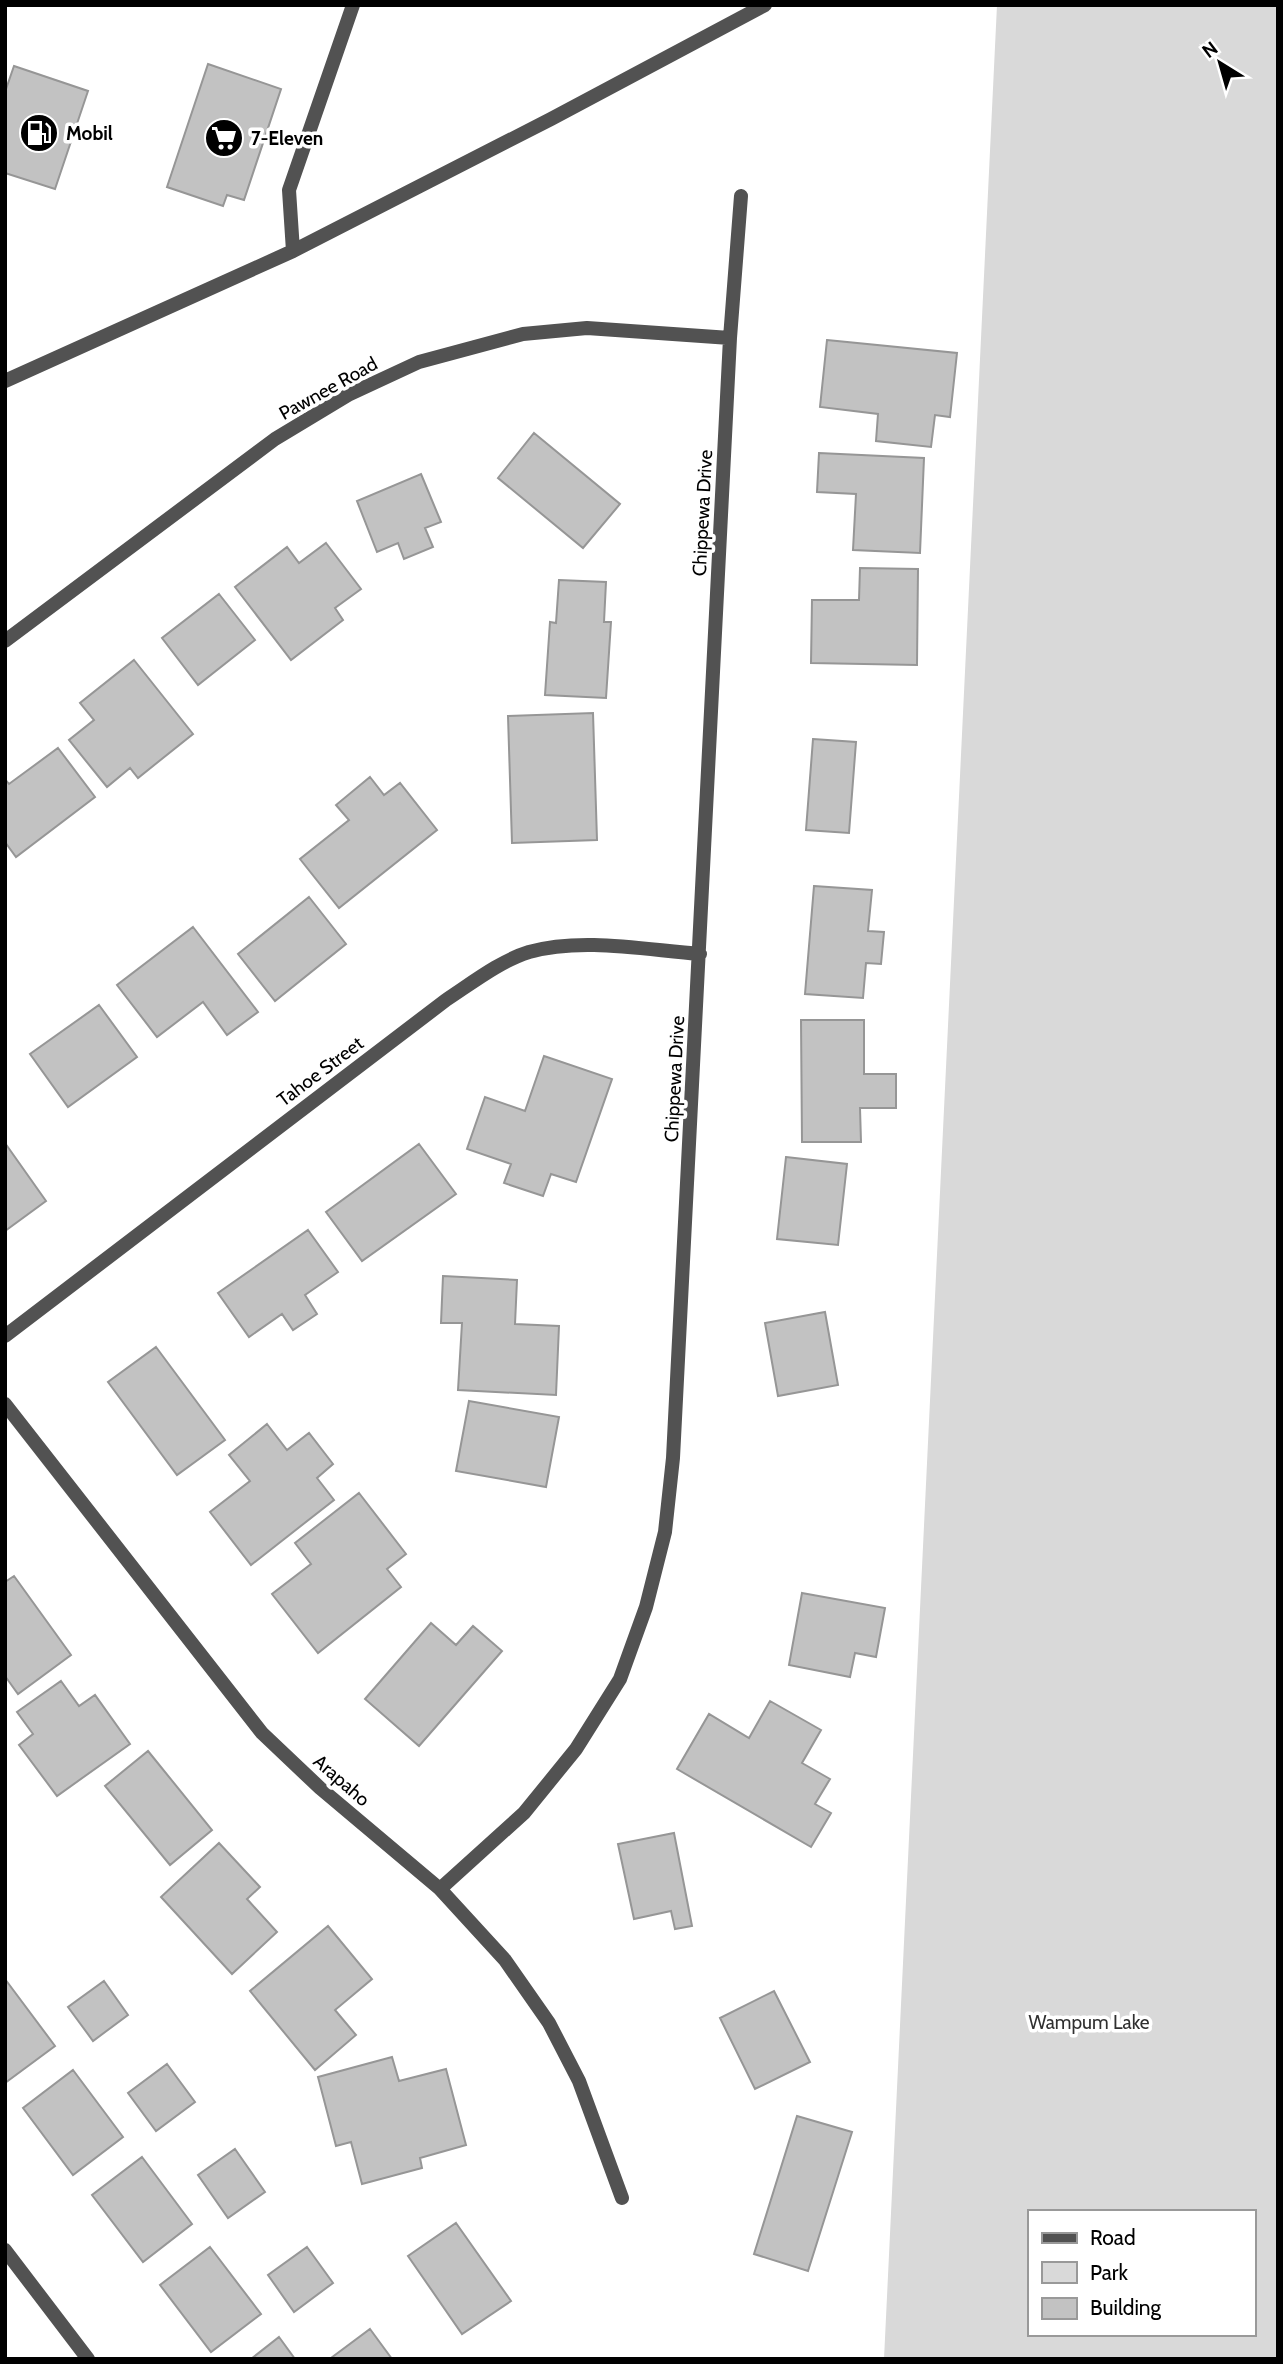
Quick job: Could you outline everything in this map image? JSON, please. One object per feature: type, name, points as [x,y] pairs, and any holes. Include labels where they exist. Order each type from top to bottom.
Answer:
[{"type":"street","points":[[293,251],[289,190],[353,5]]},
{"type":"street","points":[[5,381],[293,251],[551,119],[765,5]]},
{"type":"street","name":"Chippewa Drive","points":[[440,1889],[524,1813],[576,1749],[620,1679],[646,1607],[665,1532],[673,1458],[730,338],[741,196]]},
{"type":"street","name":"Pawnee Road","points":[[5,641],[275,439],[348,395],[419,362],[523,334],[587,328],[730,338]]},
{"type":"street","name":"Tahoe Street","points":[[5,1336],[446,1000],[487,973],[528,952],[572,944],[700,954]]},
{"type":"street","name":"Arapaho","points":[[5,1404],[262,1733],[320,1788],[440,1889],[505,1960],[549,2023],[579,2081],[622,2198]]},
{"type":"street","points":[[5,2250],[89,2359]]},
{"type":"green space","name":"Wampum Lake","points":[[997,5],[1278,5],[1278,2359],[884,2359]]},
{"type":"building","name":"7-Eleven","points":[[208,64],[281,89],[244,200],[227,195],[223,206],[167,187]]},
{"type":"building","name":"Mobil","points":[[14,66],[88,91],[55,189],[5,173],[5,92]]},
{"type":"building","points":[[827,340],[957,353],[950,417],[935,415],[931,447],[876,441],[878,414],[820,407]]},
{"type":"building","points":[[534,433],[620,504],[583,548],[498,478]]},
{"type":"building","points":[[819,453],[924,458],[920,553],[853,550],[856,494],[817,492]]},
{"type":"building","points":[[421,474],[441,522],[425,528],[433,547],[404,559],[398,543],[377,552],[357,501]]},
{"type":"building","points":[[326,543],[361,589],[335,608],[343,620],[291,660],[235,587],[287,547],[299,563]]},
{"type":"building","points":[[860,568],[918,569],[917,665],[811,663],[812,600],[859,600]]},
{"type":"building","points":[[559,580],[606,582],[604,622],[611,622],[606,698],[545,695],[550,622],[556,623]]},
{"type":"building","points":[[219,594],[255,640],[198,685],[162,638]]},
{"type":"building","points":[[134,660],[193,734],[138,778],[130,768],[107,787],[69,740],[94,720],[80,703]]},
{"type":"building","points":[[593,713],[597,840],[512,843],[508,716]]},
{"type":"building","points":[[813,739],[856,742],[849,833],[806,830]]},
{"type":"building","points":[[58,748],[95,797],[16,857],[5,842],[5,779],[9,784]]},
{"type":"building","points":[[370,777],[384,795],[400,783],[437,830],[339,908],[300,859],[349,820],[336,805]]},
{"type":"building","points":[[814,886],[872,890],[868,931],[884,932],[881,964],[866,963],[863,998],[805,994]]},
{"type":"building","points":[[309,897],[346,944],[275,1001],[238,954]]},
{"type":"building","points":[[193,927],[258,1012],[227,1035],[203,1002],[157,1037],[117,985]]},
{"type":"building","points":[[99,1005],[137,1057],[68,1107],[30,1054]]},
{"type":"building","points":[[801,1020],[864,1020],[864,1074],[896,1074],[896,1108],[860,1108],[861,1142],[802,1142]]},
{"type":"building","points":[[544,1056],[612,1079],[576,1182],[551,1174],[543,1196],[504,1183],[511,1164],[467,1149],[485,1097],[525,1111]]},
{"type":"building","points":[[5,1143],[46,1201],[5,1231]]},
{"type":"building","points":[[419,1144],[456,1194],[362,1261],[326,1212]]},
{"type":"building","points":[[786,1157],[847,1164],[838,1245],[777,1239]]},
{"type":"building","points":[[308,1230],[338,1272],[305,1295],[317,1314],[293,1330],[282,1314],[249,1337],[218,1293]]},
{"type":"building","points":[[443,1276],[517,1280],[515,1324],[559,1326],[556,1395],[458,1390],[462,1323],[441,1323]]},
{"type":"building","points":[[825,1312],[838,1385],[778,1396],[765,1323]]},
{"type":"building","points":[[156,1347],[225,1440],[177,1475],[108,1382]]},
{"type":"building","points":[[469,1401],[559,1417],[546,1487],[456,1471]]},
{"type":"building","points":[[267,1424],[287,1450],[309,1433],[333,1464],[317,1478],[334,1500],[251,1565],[210,1512],[250,1481],[229,1455]]},
{"type":"building","points":[[359,1493],[406,1554],[387,1569],[401,1587],[318,1653],[272,1594],[311,1564],[295,1543]]},
{"type":"building","points":[[14,1576],[71,1655],[18,1694],[5,1676],[5,1582]]},
{"type":"building","points":[[802,1593],[885,1608],[876,1657],[855,1653],[850,1677],[789,1665]]},
{"type":"building","points":[[431,1623],[456,1645],[473,1626],[502,1651],[419,1746],[365,1699]]},
{"type":"building","points":[[61,1681],[79,1706],[95,1695],[130,1744],[57,1796],[19,1745],[33,1734],[17,1712]]},
{"type":"building","points":[[770,1701],[821,1730],[802,1763],[830,1779],[815,1804],[831,1813],[811,1847],[677,1769],[709,1714],[749,1738]]},
{"type":"building","points":[[148,1751],[212,1830],[170,1865],[105,1786]]},
{"type":"building","points":[[674,1833],[692,1926],[675,1929],[671,1911],[634,1919],[618,1844]]},
{"type":"building","points":[[219,1843],[260,1887],[247,1899],[277,1932],[232,1974],[161,1897]]},
{"type":"building","points":[[328,1926],[372,1979],[335,2010],[356,2035],[315,2070],[250,1991]]},
{"type":"building","points":[[5,1979],[55,2046],[5,2083]]},
{"type":"building","points":[[104,1981],[128,2015],[93,2041],[68,2007]]},
{"type":"building","points":[[774,1991],[810,2062],[755,2089],[720,2018]]},
{"type":"building","points":[[392,2057],[399,2081],[446,2069],[466,2145],[420,2158],[422,2168],[362,2184],[351,2142],[336,2146],[318,2077]]},
{"type":"building","points":[[167,2064],[195,2102],[156,2131],[128,2093]]},
{"type":"building","points":[[73,2070],[123,2137],[73,2175],[23,2108]]},
{"type":"building","points":[[797,2116],[852,2132],[808,2271],[754,2254]]},
{"type":"building","points":[[235,2149],[265,2192],[228,2218],[198,2175]]},
{"type":"building","points":[[142,2157],[192,2224],[143,2262],[92,2195]]},
{"type":"building","points":[[456,2223],[511,2301],[462,2334],[408,2256]]},
{"type":"building","points":[[210,2247],[261,2314],[211,2352],[160,2285]]},
{"type":"building","points":[[307,2247],[333,2283],[294,2312],[268,2275]]},
{"type":"building","points":[[370,2329],[392,2359],[331,2359],[331,2358]]},
{"type":"building","points":[[279,2337],[295,2359],[251,2359]]},
{"type":"place","name":"Mobil","points":[[39,133]]},
{"type":"place","name":"7-Eleven","points":[[224,138]]}]
